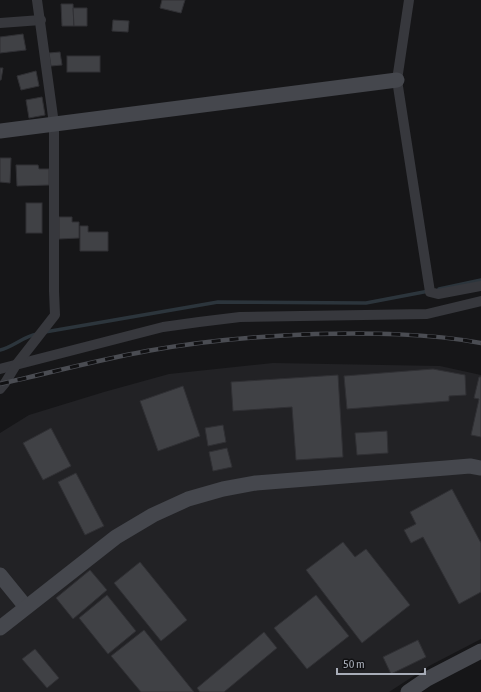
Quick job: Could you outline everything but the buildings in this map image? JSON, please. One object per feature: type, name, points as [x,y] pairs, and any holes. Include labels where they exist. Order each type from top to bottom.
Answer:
[{"type":"street","points":[[0,389],[16,365],[55,315],[54,124],[37,0]]},
{"type":"street","points":[[409,0],[397,80],[430,292],[438,294],[481,286]]},
{"type":"street","points":[[0,24],[40,20]]},
{"type":"street","points":[[0,131],[397,80]]},
{"type":"street","points":[[0,369],[163,327],[240,317],[427,314],[481,301]]},
{"type":"street","points":[[0,628],[116,537],[153,515],[188,499],[223,489],[256,483],[470,466],[481,468]]},
{"type":"street","points":[[0,575],[26,607]]},
{"type":"street","points":[[408,692],[427,679],[481,651]]},
{"type":"shaded area","points":[[273,363],[440,366],[481,375],[481,639],[429,666],[389,692],[0,692],[0,433],[29,415],[169,374]]},
{"type":"waterway","points":[[439,289],[481,280]]},
{"type":"waterway","points":[[45,332],[218,302],[366,303],[429,291]]},
{"type":"waterway","points":[[0,350],[37,334]]},
{"type":"railway","points":[[0,384],[92,362],[147,351],[189,344],[273,336],[315,334],[420,335],[481,343]]}]
